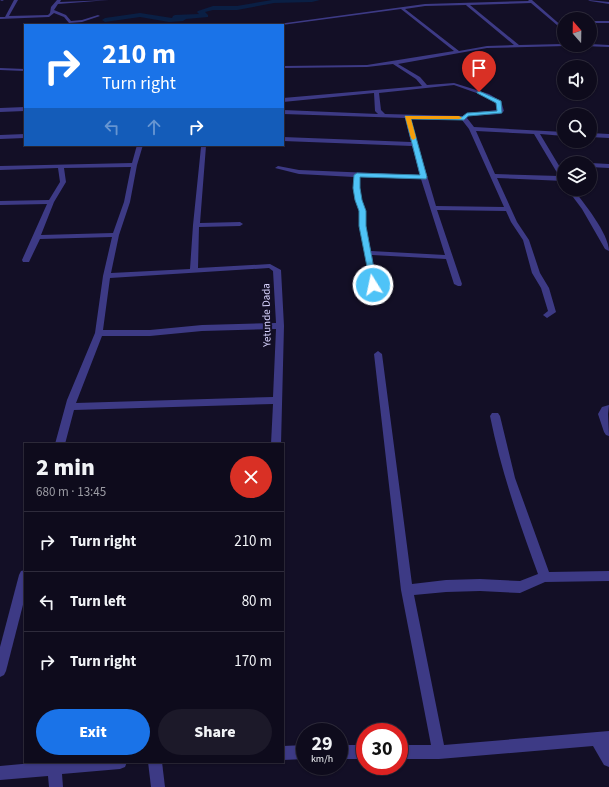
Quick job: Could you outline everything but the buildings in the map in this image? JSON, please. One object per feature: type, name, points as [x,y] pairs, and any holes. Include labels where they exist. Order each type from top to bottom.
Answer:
[{"type":"street","points":[[6,18],[16,0]]},
{"type":"street","points":[[0,18],[50,15],[53,11],[53,7],[59,1],[106,0]]},
{"type":"street","points":[[590,0],[609,3]]},
{"type":"street","points":[[281,24],[425,5],[468,5],[531,1],[557,24]]},
{"type":"street","points":[[468,5],[518,45]]},
{"type":"street","points":[[402,8],[458,52]]},
{"type":"street","points":[[53,11],[67,17],[70,22],[98,16]]},
{"type":"street","points":[[597,22],[609,22]]},
{"type":"street","points":[[284,67],[336,67],[394,63],[487,47],[557,45]]},
{"type":"street","points":[[597,46],[609,46]]},
{"type":"street","points":[[394,63],[418,78],[425,86]]},
{"type":"street","points":[[0,69],[24,70]]},
{"type":"street","points":[[284,100],[454,84],[487,95],[499,102],[501,111],[498,113],[467,115],[464,118],[284,112]]},
{"type":"street","points":[[376,92],[378,111],[383,115]]},
{"type":"street","points":[[0,110],[24,109]]},
{"type":"street","points":[[407,117],[433,208],[458,284]]},
{"type":"street","points":[[464,118],[472,129],[495,176],[495,181],[508,209],[526,240],[536,273],[547,294],[552,312],[547,315]]},
{"type":"street","points":[[472,129],[557,134]]},
{"type":"street","points":[[536,133],[556,165]]},
{"type":"street","points":[[597,135],[609,136]]},
{"type":"street","points":[[0,137],[24,136]]},
{"type":"street","points":[[284,139],[354,142],[362,144],[415,144]]},
{"type":"street","points":[[60,443],[70,407],[99,332],[107,276],[116,235],[127,202],[134,165],[140,146]]},
{"type":"street","points":[[107,276],[161,274],[194,270],[196,225],[204,146]]},
{"type":"street","points":[[0,168],[134,165]]},
{"type":"street","points":[[597,165],[609,166]]},
{"type":"street","points":[[26,260],[51,202],[63,182],[61,167]]},
{"type":"street","points":[[278,168],[299,172],[424,177]]},
{"type":"street","points":[[357,175],[356,188],[358,200],[363,211],[363,226],[373,285]]},
{"type":"street","points":[[495,176],[557,178]]},
{"type":"street","points":[[575,196],[585,209],[609,249]]},
{"type":"street","points":[[0,203],[51,202]]},
{"type":"street","points":[[433,208],[508,209]]},
{"type":"street","points":[[196,225],[240,224]]},
{"type":"street","points":[[37,237],[116,235]]},
{"type":"street","points":[[368,253],[450,258]]},
{"type":"street","name":"Yetunde Dada","points":[[194,270],[273,267],[277,270],[280,326],[276,443]]},
{"type":"street","points":[[99,332],[150,333],[202,328],[280,326]]},
{"type":"street","points":[[378,354],[407,590],[439,752]]},
{"type":"street","points":[[70,407],[277,400]]},
{"type":"street","points":[[609,408],[605,409],[603,414],[609,432]]},
{"type":"street","points":[[495,416],[516,499],[545,578]]},
{"type":"street","points":[[407,590],[446,586],[480,585],[520,587],[545,578],[609,576]]},
{"type":"street","points":[[0,671],[21,608],[24,583]]},
{"type":"street","points":[[408,752],[439,752],[603,738],[609,760]]},
{"type":"street","points":[[284,752],[296,752]]},
{"type":"street","points":[[0,773],[109,763]]},
{"type":"street","points":[[155,763],[158,787]]},
{"type":"street","points":[[54,768],[56,787]]},
{"type":"waterway","points":[[105,20],[140,15],[169,20],[183,19],[175,17],[206,16],[200,12],[208,8],[237,8],[274,2],[317,0]]},
{"type":"slow traffic","points":[[413,138],[407,117],[459,118]]},
{"type":"route","points":[[373,285],[363,226],[363,211],[358,200],[356,188],[357,175],[406,178],[424,177],[407,117],[464,118],[465,115],[491,114],[501,111],[499,108],[499,102],[495,98],[479,92]]}]
